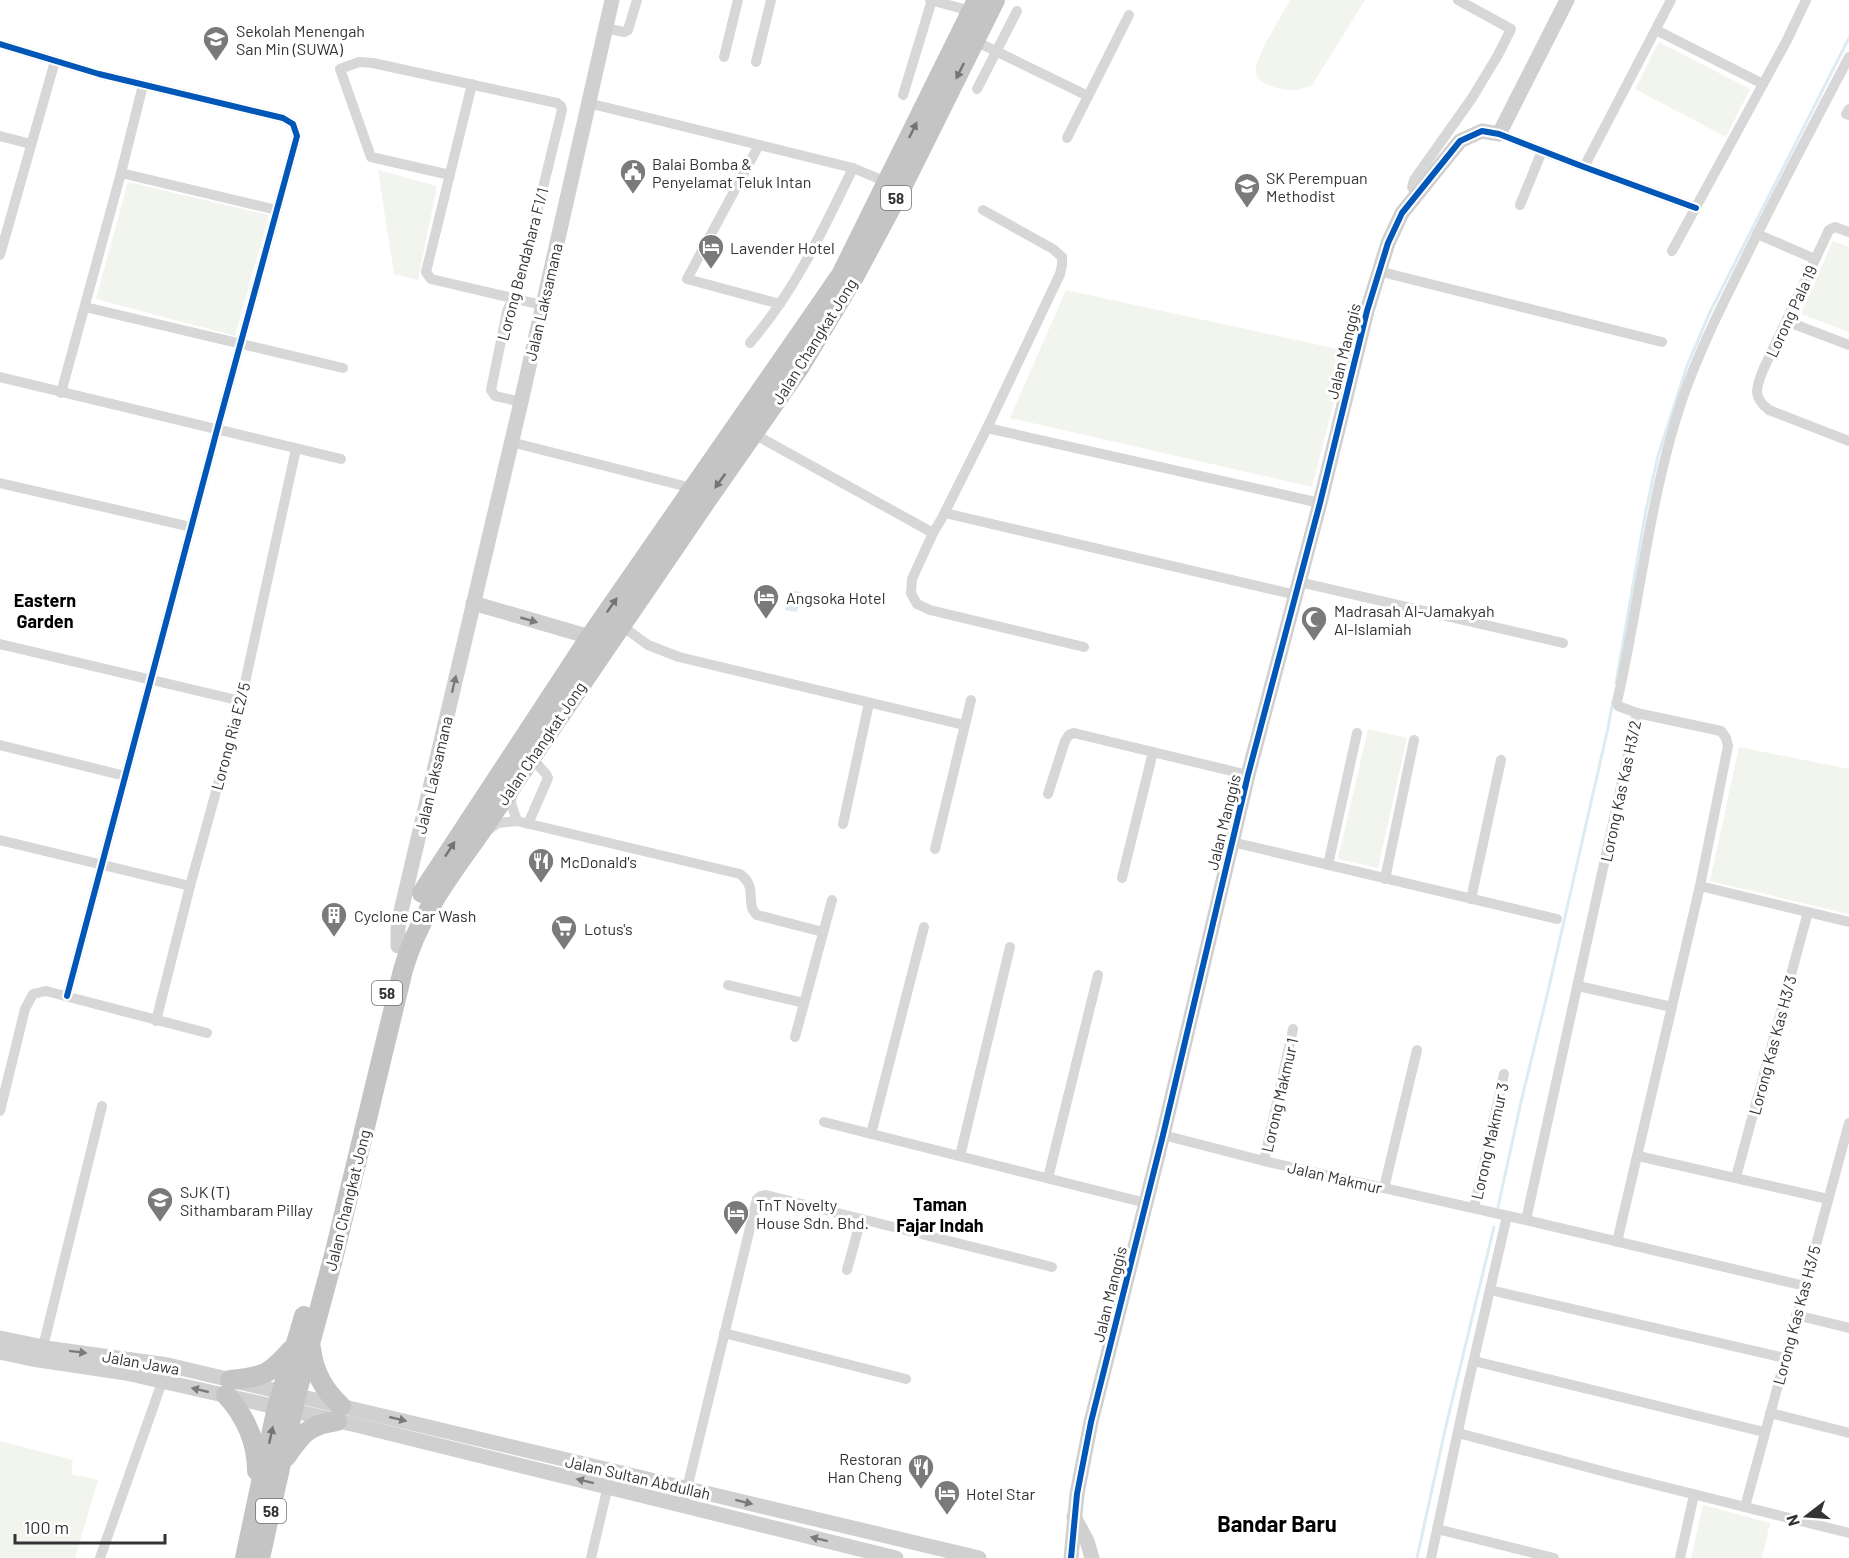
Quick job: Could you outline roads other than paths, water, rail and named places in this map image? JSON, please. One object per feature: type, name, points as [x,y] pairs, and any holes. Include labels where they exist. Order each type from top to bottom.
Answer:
[{"type":"highway","name":"Jalan Changkat Jong","points":[[245,1558],[256,1504],[303,1344],[398,946],[407,921],[423,891],[590,637],[841,275],[975,41],[995,0]]},
{"type":"highway","name":"Jalan Changkat Jong","points":[[303,1344],[334,1255],[408,952],[433,899],[785,390],[855,275],[974,6]]},
{"type":"highway","points":[[744,415],[773,388],[780,387],[785,390]]},
{"type":"highway","points":[[538,715],[551,713],[578,688]]},
{"type":"highway","points":[[256,1504],[255,1446],[228,1388],[270,1372],[303,1344],[313,1361],[320,1381],[339,1413],[304,1433],[281,1464]]},
{"type":"highway","name":"Jalan Changkat Jong","points":[[260,1558],[281,1464],[287,1402]]},
{"type":"street","name":"Jalan Laksamana","points":[[398,946],[401,911],[521,402],[612,0]]},
{"type":"street","points":[[605,28],[624,32],[628,30],[637,0]]},
{"type":"street","points":[[724,57],[738,0]]},
{"type":"street","points":[[756,62],[771,0]]},
{"type":"street","points":[[903,95],[931,0],[974,6]]},
{"type":"street","points":[[1417,194],[1412,187],[1414,180],[1472,98],[1511,28],[1458,0]]},
{"type":"street","points":[[1568,0],[1498,134],[1696,208]]},
{"type":"street","points":[[1584,167],[1671,0]]},
{"type":"street","points":[[1672,251],[1806,0]]},
{"type":"street","points":[[977,89],[1017,10]]},
{"type":"street","points":[[1067,138],[1129,15]]},
{"type":"street","points":[[1656,30],[1763,84]]},
{"type":"street","points":[[975,41],[1088,96]]},
{"type":"street","points":[[0,44],[99,74],[283,118],[293,124],[297,136],[67,996]]},
{"type":"street","points":[[1637,712],[1621,708],[1617,702],[1629,652],[1642,565],[1672,431],[1698,358],[1713,324],[1792,164],[1849,57]]},
{"type":"street","points":[[0,255],[55,61]]},
{"type":"street","points":[[450,175],[371,156],[340,69],[359,62],[373,63],[472,84],[450,175],[426,272],[431,279],[542,305]]},
{"type":"street","name":"Lorong Bendahara F1/1","points":[[472,84],[557,103],[562,110],[519,285],[507,310],[491,390],[495,396],[521,402]]},
{"type":"street","points":[[61,393],[143,85]]},
{"type":"street","points":[[588,103],[854,168],[894,185]]},
{"type":"street","points":[[1849,109],[1846,114],[1849,115]]},
{"type":"street","name":"Jalan Manggis","points":[[1071,1558],[1080,1475],[1091,1422],[1163,1135],[1248,775],[1298,589],[1378,271],[1394,226],[1402,213],[1460,141],[1482,131],[1498,134]]},
{"type":"street","points":[[0,136],[31,144]]},
{"type":"street","points":[[759,145],[687,279],[780,304]]},
{"type":"street","points":[[1520,205],[1542,151]]},
{"type":"street","points":[[750,343],[780,304],[810,255],[854,168]]},
{"type":"street","points":[[121,173],[277,210]]},
{"type":"street","points":[[983,210],[1053,249],[1062,257],[1062,265],[1060,274],[987,428],[933,533],[912,579],[911,593],[917,604],[930,610],[1084,647]]},
{"type":"street","name":"Lorong Pala 19","points":[[1849,232],[1838,228],[1829,230],[1757,387],[1760,402],[1769,410],[1849,441]]},
{"type":"street","points":[[1757,234],[1815,259]]},
{"type":"street","points":[[1378,271],[1662,342]]},
{"type":"street","points":[[85,307],[343,368]]},
{"type":"street","points":[[1786,321],[1849,345]]},
{"type":"street","points":[[0,377],[340,459]]},
{"type":"street","points":[[987,428],[1320,503]]},
{"type":"street","points":[[754,434],[933,533]]},
{"type":"street","points":[[511,442],[692,488]]},
{"type":"street","name":"Lorong Ria E2/5","points":[[156,1021],[241,701],[296,449]]},
{"type":"street","points":[[0,483],[191,527]]},
{"type":"street","points":[[945,513],[1563,643]]},
{"type":"street","points":[[473,603],[590,637]]},
{"type":"street","points":[[622,626],[648,645],[665,653],[964,725]]},
{"type":"street","points":[[0,644],[241,701]]},
{"type":"street","points":[[934,849],[971,700]]},
{"type":"street","points":[[843,824],[868,703]]},
{"type":"street","name":"Lorong Kas Kas H3/2","points":[[1526,1220],[1637,712],[1721,731],[1728,746],[1700,886],[1617,1242]]},
{"type":"street","points":[[1048,794],[1065,741],[1069,735],[1074,733],[1248,775]]},
{"type":"street","points":[[1328,866],[1357,733]]},
{"type":"street","points":[[1385,879],[1414,740]]},
{"type":"street","points":[[0,745],[125,776]]},
{"type":"street","points":[[1122,878],[1153,752]]},
{"type":"street","points":[[522,823],[548,778],[531,757]]},
{"type":"street","points":[[1471,899],[1501,760]]},
{"type":"street","points":[[515,781],[511,797],[522,823]]},
{"type":"street","points":[[473,843],[498,823],[522,823],[740,874],[747,879],[750,885],[752,908],[757,915],[823,932]]},
{"type":"street","points":[[0,840],[190,886]]},
{"type":"street","points":[[1232,842],[1557,919]]},
{"type":"street","points":[[1700,886],[1849,922]]},
{"type":"street","points":[[795,1037],[832,900]]},
{"type":"street","name":"Lorong Kas Kas H3/3","points":[[1736,1177],[1808,912]]},
{"type":"street","points":[[871,1134],[924,927]]},
{"type":"street","points":[[960,1156],[1010,947]]},
{"type":"street","points":[[1048,1178],[1098,975]]},
{"type":"street","points":[[728,985],[804,1003]]},
{"type":"street","points":[[1578,986],[1672,1007]]},
{"type":"street","points":[[0,1111],[25,1009],[33,994],[46,991],[207,1033]]},
{"type":"street","name":"Lorong Makmur 1","points":[[1264,1161],[1293,1029]]},
{"type":"street","points":[[1384,1188],[1417,1050]]},
{"type":"street","name":"Lorong Makmur 3","points":[[1474,1208],[1504,1074]]},
{"type":"street","points":[[49,1352],[102,1106]]},
{"type":"street","points":[[824,1122],[1146,1203]]},
{"type":"street","name":"Lorong Kas Kas H3/5","points":[[1744,1507],[1849,1124]]},
{"type":"street","name":"Jalan Makmur","points":[[1163,1135],[1264,1161],[1804,1286]]},
{"type":"street","points":[[1638,1156],[1828,1199]]},
{"type":"street","points":[[683,1505],[757,1199],[761,1196],[766,1195],[1052,1267]]},
{"type":"street","points":[[1431,1558],[1507,1216]]},
{"type":"street","points":[[847,1270],[861,1219]]},
{"type":"street","points":[[1490,1290],[1785,1358]]},
{"type":"street","points":[[1797,1316],[1849,1328]]},
{"type":"street","points":[[724,1334],[906,1378]]},
{"type":"street","name":"Jalan Jawa","points":[[0,1338],[163,1381],[228,1388],[287,1402]]},
{"type":"street","name":"Jalan Jawa","points":[[0,1352],[49,1352],[168,1365],[228,1388]]},
{"type":"street","points":[[1474,1361],[1764,1432]]},
{"type":"street","points":[[100,1558],[168,1365]]},
{"type":"street","name":"Jalan Sultan Abdullah","points":[[287,1402],[687,1488],[980,1558]]},
{"type":"street","name":"Jalan Sultan Abdullah","points":[[339,1413],[683,1505],[843,1552],[896,1558]]},
{"type":"street","points":[[1770,1413],[1849,1432]]},
{"type":"street","points":[[1458,1433],[1849,1533]]},
{"type":"street","points":[[591,1558],[608,1486]]},
{"type":"street","points":[[1680,1558],[1694,1495]]},
{"type":"street","points":[[1074,1516],[1088,1541],[1092,1558]]},
{"type":"street","points":[[1437,1529],[1554,1558]]},
{"type":"waterway","points":[[1616,683],[1646,510],[1658,456],[1687,366],[1710,312],[1849,38]]},
{"type":"waterway","points":[[1498,1207],[1613,701]]},
{"type":"waterway","points":[[1417,1558],[1494,1227]]},
{"type":"place","name":"Sekolah Menengah San Min (SUWA)","points":[[216,62]]},
{"type":"place","name":"Balai Bomba & Penyelamat Teluk Intan","points":[[633,195]]},
{"type":"place","name":"SK Perempuan Methodist","points":[[1247,209]]},
{"type":"place","name":"Lavender Hotel","points":[[711,270]]},
{"type":"place","name":"Angsoka Hotel","points":[[766,620]]},
{"type":"place","name":"Madrasah Al-Jamakyah Al-Islamiah","points":[[1314,642]]},
{"type":"place","name":"McDonald's","points":[[541,884]]},
{"type":"place","name":"Cyclone Car Wash","points":[[334,938]]},
{"type":"place","name":"Lotus's","points":[[564,951]]},
{"type":"place","name":"SJK (T) Sithambaram Pillay","points":[[160,1223]]},
{"type":"place","name":"TnT Novelty House Sdn. Bhd.","points":[[736,1236]]},
{"type":"place","name":"Restoran Han Cheng","points":[[921,1490]]},
{"type":"place","name":"Hotel Star","points":[[947,1516]]},
{"type":"district","name":"Eastern Garden","points":[[45,610]]},
{"type":"district","name":"Taman Fajar Indah","points":[[940,1214]]},
{"type":"district","name":"Bandar Baru","points":[[1277,1523]]}]
